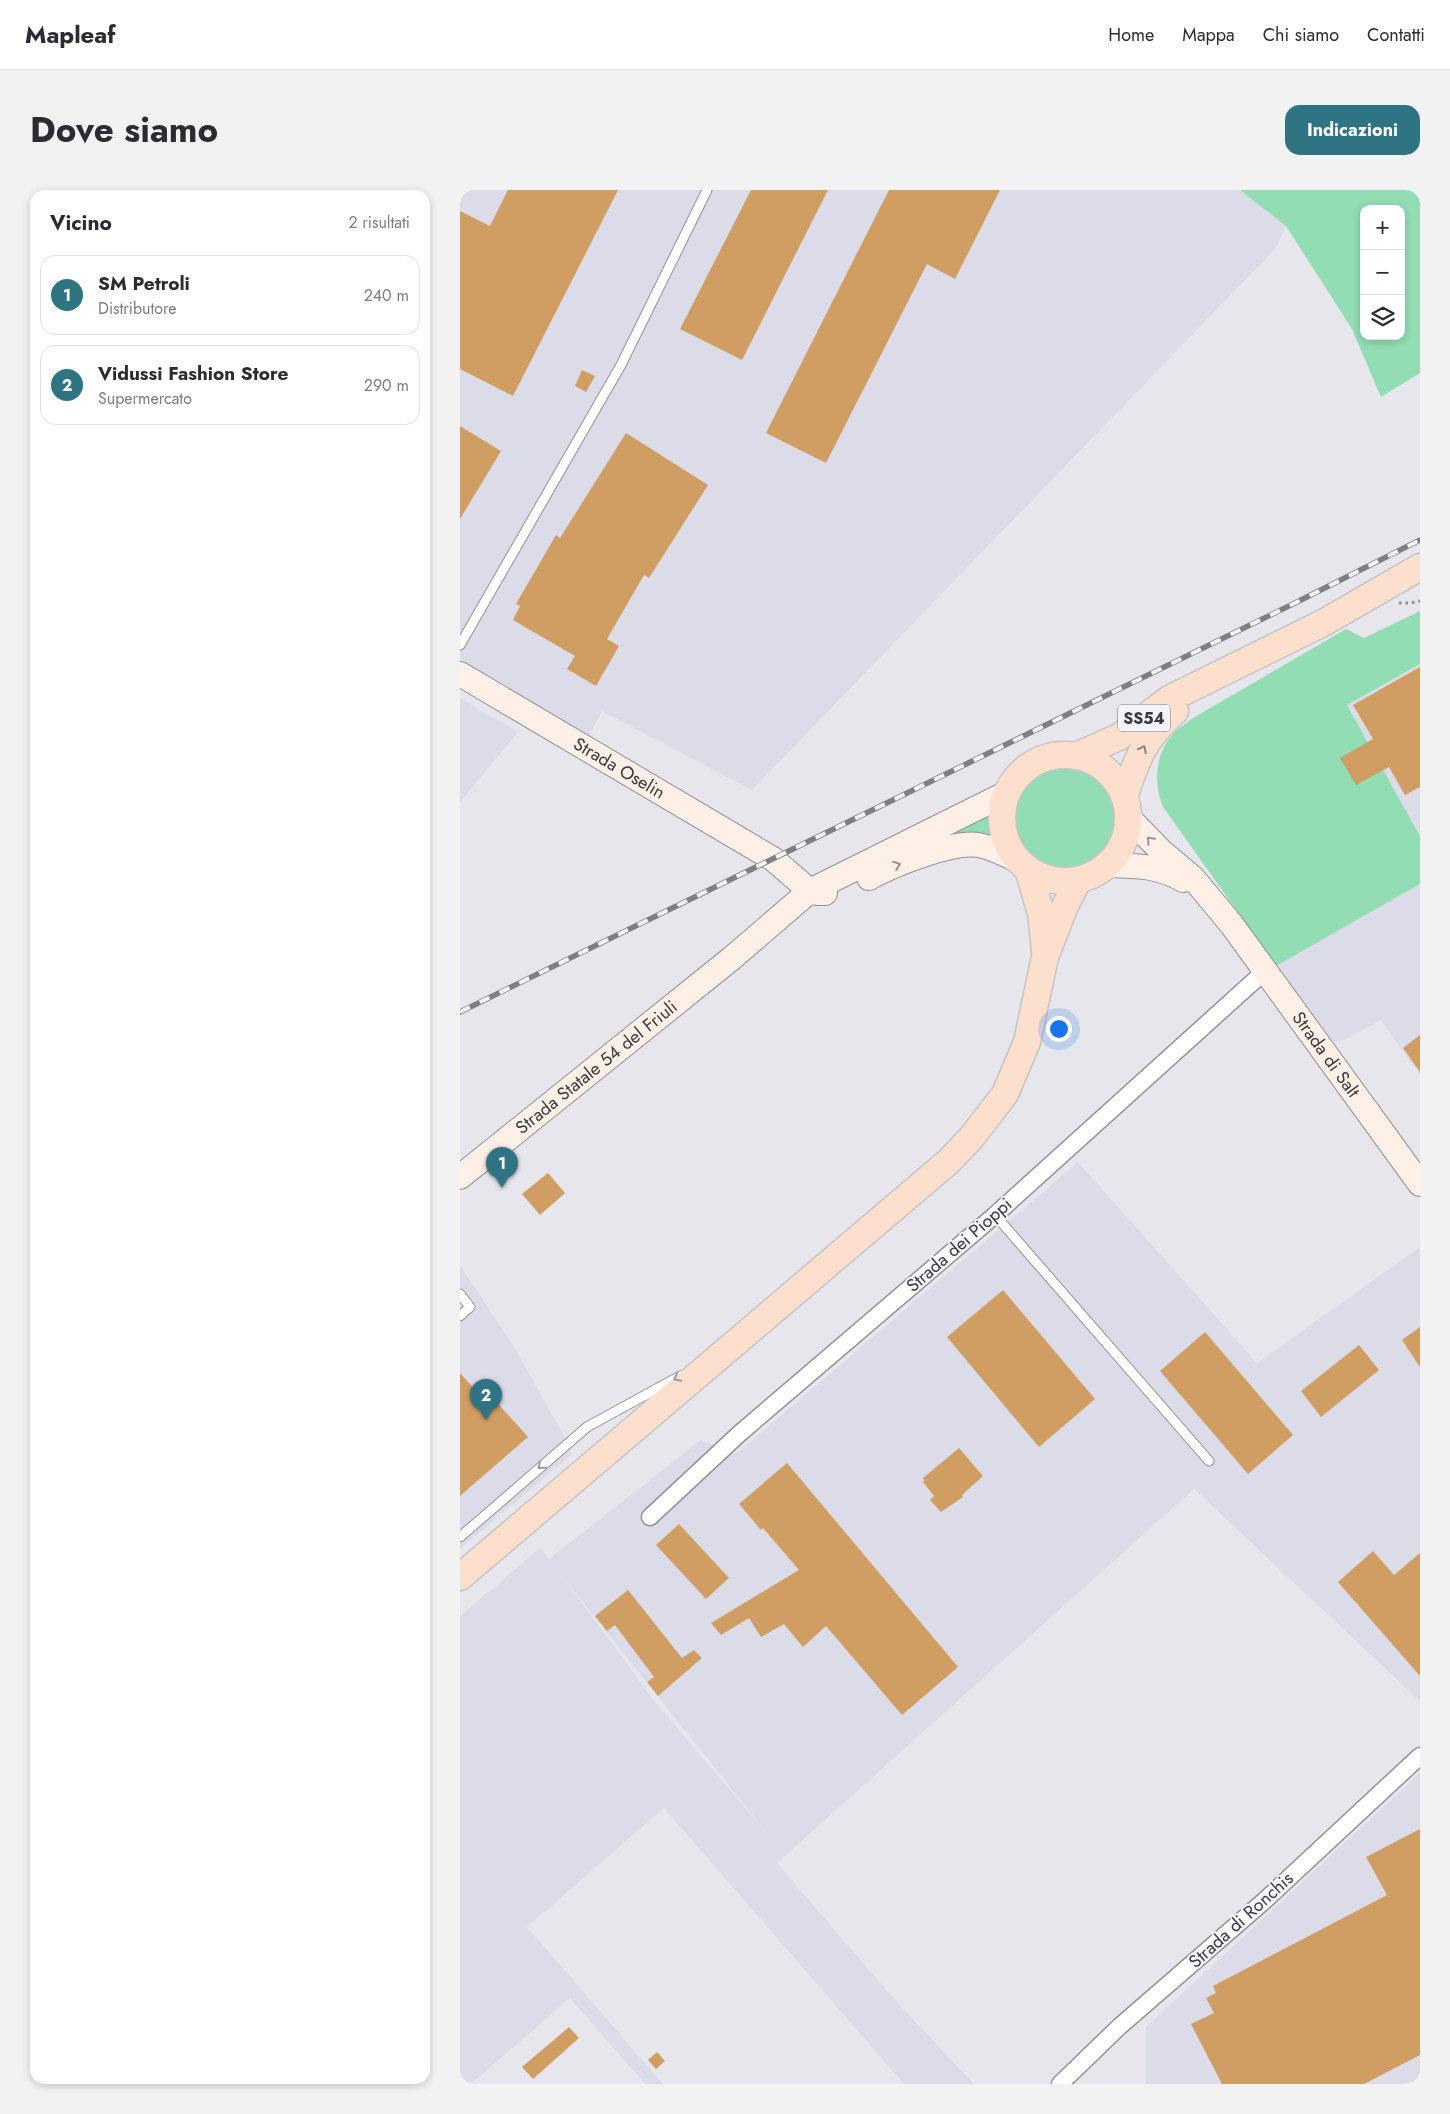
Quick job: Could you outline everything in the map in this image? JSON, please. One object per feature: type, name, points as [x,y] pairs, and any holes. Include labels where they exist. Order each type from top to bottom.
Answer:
[{"type":"main road","name":"Strada Statale 54 del Friuli","points":[[1078,755],[1119,737],[1169,699],[1323,623],[1420,567]]},
{"type":"main road","name":"Strada Statale 54 del Friuli","points":[[1127,806],[1120,784],[1108,771],[1091,759],[1078,755],[1051,756],[1034,763],[1022,771],[1007,793],[1003,803],[1002,825],[1007,844],[1023,865],[1044,877],[1056,881],[1078,880],[1090,876],[1108,865],[1124,842],[1127,806],[1137,760],[1147,740],[1164,721],[1209,680]]},
{"type":"main road","points":[[1023,865],[1041,913],[1045,957]]},
{"type":"main road","points":[[460,1577],[948,1162],[971,1138],[1005,1094],[1018,1064],[1031,1026],[1045,957],[1064,908],[1078,880]]},
{"type":"street","name":"Strada Oselin","points":[[460,674],[779,863]]},
{"type":"street","name":"Strada Statale 54 del Friuli","points":[[460,1177],[732,958],[810,891],[1007,793]]},
{"type":"street","points":[[1127,806],[1162,852],[1193,878],[1232,926]]},
{"type":"street","name":"Strada Statale 54 del Friuli","points":[[779,863],[813,872],[828,869],[843,863],[927,817],[970,811]]},
{"type":"street","name":"Strada Statale 54 del Friuli","points":[[732,958],[853,886],[896,865],[969,844],[989,847],[1023,865]]},
{"type":"street","name":"Strada Statale 54 del Friuli","points":[[732,958],[782,908],[785,889],[779,863]]},
{"type":"street","points":[[779,863],[810,891],[817,894],[853,886]]},
{"type":"street","points":[[1108,865],[1154,867],[1168,872],[1184,881],[1232,926]]},
{"type":"street","name":"Strada di Salt","points":[[1232,926],[1420,1184]]},
{"type":"street","name":"Strada dei Pioppi","points":[[650,1517],[739,1434],[995,1215],[1265,971]]},
{"type":"street","name":"Strada di Ronchis","points":[[1060,2084],[1119,2027],[1263,1902],[1420,1756]]},
{"type":"lane","points":[[460,645],[621,365],[707,190]]},
{"type":"lane","points":[[995,1215],[1209,1460]]},
{"type":"lane","points":[[460,1294],[470,1307],[460,1316]]},
{"type":"lane","points":[[460,1537],[586,1427],[720,1355]]},
{"type":"shaded area","points":[[460,190],[1240,190],[1286,225],[1276,248],[752,790],[602,711],[587,740],[460,664]]},
{"type":"shaded area","points":[[1420,664],[1420,836],[1347,705]]},
{"type":"shaded area","points":[[460,698],[518,732],[460,802]]},
{"type":"shaded area","points":[[1420,884],[1420,1075],[1381,1020],[1344,1040],[1335,1042],[1330,1039],[1276,966]]},
{"type":"shaded area","points":[[1078,1162],[1257,1363],[1420,1247],[1420,1701],[1194,1489],[777,1863],[894,1999],[974,2084],[904,2084],[664,1808],[527,1927],[663,2084],[645,2084],[570,1998],[471,2084],[460,2084],[460,1616],[540,1548],[549,1559],[701,1440],[736,1454]],"holes":[[[562,1576],[769,1836],[655,1702]]]},
{"type":"shaded area","points":[[460,1265],[514,1347],[564,1436],[572,1454],[460,1549]]},
{"type":"shaded area","points":[[1420,1773],[1420,2084],[1146,2084],[1146,2027]]},
{"type":"green space","points":[[1240,190],[1420,190],[1420,373],[1381,397],[1352,329],[1286,226]]},
{"type":"green space","points":[[1420,611],[1420,664],[1347,705],[1420,836],[1420,884],[1276,966],[1163,807],[1157,778],[1163,750],[1176,731],[1193,718],[1346,629],[1364,638]]},
{"type":"green space","points":[[1066,764],[1087,768],[1104,780],[1116,797],[1120,818],[1116,839],[1104,856],[1087,868],[1066,872],[1045,868],[1028,856],[1016,839],[1012,818],[1016,797],[1028,780],[1045,768]]},
{"type":"green space","points":[[990,808],[993,838],[873,862]]},
{"type":"building","points":[[508,190],[618,190],[513,396],[460,369],[460,211],[490,226]]},
{"type":"building","points":[[751,190],[828,190],[742,360],[680,329]]},
{"type":"building","points":[[889,190],[1000,190],[955,279],[927,264],[826,463],[766,433]]},
{"type":"building","points":[[582,370],[595,376],[586,392],[575,386]]},
{"type":"building","points":[[460,426],[501,451],[460,519]]},
{"type":"building","points":[[626,433],[708,485],[649,578],[644,575],[607,639],[619,646],[596,686],[567,669],[575,656],[513,620],[520,606],[516,604],[556,535],[560,538]]},
{"type":"building","points":[[1420,667],[1420,787],[1405,795],[1389,767],[1356,785],[1340,758],[1373,739],[1353,705]]},
{"type":"building","points":[[1420,1035],[1420,1072],[1403,1048]]},
{"type":"building","points":[[548,1173],[565,1193],[540,1215],[522,1194]]},
{"type":"building","points":[[1003,1290],[1095,1399],[1039,1447],[947,1337]]},
{"type":"building","points":[[1420,1327],[1420,1367],[1402,1340]]},
{"type":"building","points":[[1205,1332],[1293,1435],[1248,1474],[1160,1371]]},
{"type":"building","points":[[1359,1345],[1379,1370],[1321,1417],[1301,1391]]},
{"type":"building","points":[[460,1373],[486,1402],[492,1397],[528,1437],[460,1496]]},
{"type":"building","points":[[959,1448],[983,1476],[962,1495],[963,1497],[941,1512],[930,1500],[934,1496],[923,1482],[923,1478]]},
{"type":"building","points":[[787,1463],[958,1667],[902,1715],[826,1626],[803,1647],[784,1624],[761,1637],[749,1618],[721,1635],[711,1623],[799,1570],[763,1528],[761,1530],[739,1504]]},
{"type":"building","points":[[679,1524],[729,1578],[706,1599],[656,1545]]},
{"type":"building","points":[[1373,1551],[1394,1575],[1420,1553],[1420,1676],[1338,1582]]},
{"type":"building","points":[[628,1590],[682,1658],[694,1650],[702,1658],[658,1696],[647,1682],[654,1677],[615,1625],[607,1631],[595,1616]]},
{"type":"building","points":[[1420,1829],[1420,2055],[1364,2084],[1222,2084],[1191,2024],[1214,2013],[1206,1998],[1216,1993],[1213,1986],[1387,1895],[1366,1857]]},
{"type":"building","points":[[569,2027],[579,2038],[533,2079],[522,2067]]},
{"type":"building","points":[[657,2052],[665,2061],[656,2069],[648,2060]]},
{"type":"railway","points":[[460,1012],[1420,540]]},
{"type":"place","name":"SM Petroli","points":[[502,1188]]},
{"type":"place","name":"Vidussi Fashion Store","points":[[486,1420]]}]
